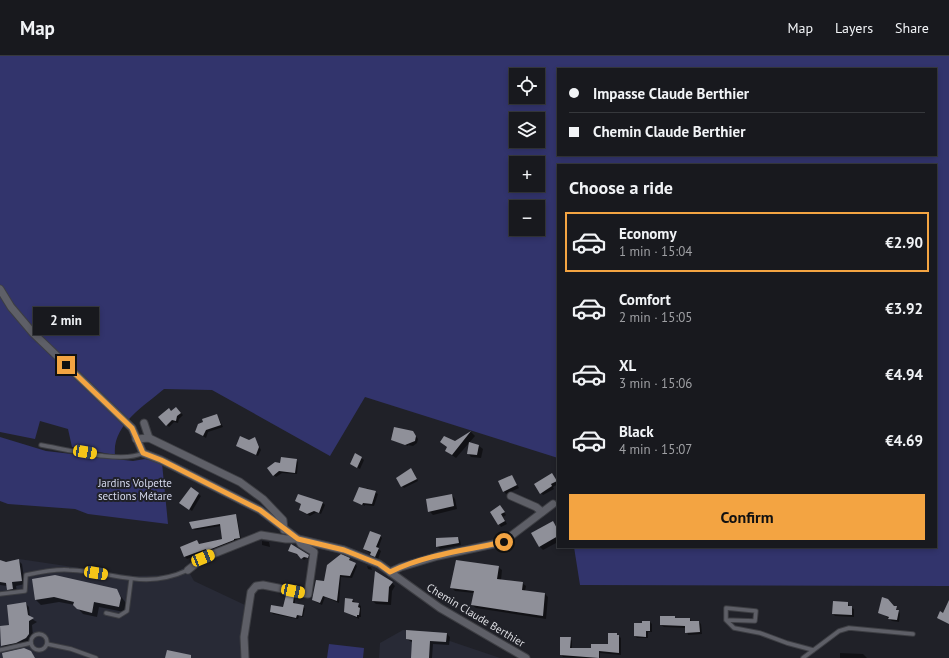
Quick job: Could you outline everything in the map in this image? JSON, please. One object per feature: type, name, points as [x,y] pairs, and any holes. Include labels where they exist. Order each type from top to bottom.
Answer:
[{"type":"street","points":[[0,289],[11,307],[33,333],[132,428],[143,453]]},
{"type":"street","points":[[144,423],[149,438]]},
{"type":"street","points":[[136,439],[149,438],[240,482],[263,499],[283,520],[284,530]]},
{"type":"street","name":"Chemin Claude Berthier","points":[[143,453],[161,460],[260,510],[284,530],[298,539],[344,550],[379,564],[440,608],[526,658]]},
{"type":"street","points":[[511,496],[536,506],[542,512]]},
{"type":"street","points":[[390,572],[401,567],[438,556],[504,542],[553,504]]},
{"type":"street","points":[[188,570],[203,558],[261,535],[286,539],[298,539],[302,544],[314,552],[308,594],[263,585],[256,586],[251,592],[244,637],[245,658]]},
{"type":"lane","points":[[41,445],[111,457],[138,456],[143,453]]},
{"type":"lane","points":[[0,594],[25,591],[26,575],[49,571],[70,570],[131,580],[173,577],[188,570]]},
{"type":"lane","points":[[106,613],[119,616],[127,611],[131,580]]},
{"type":"lane","points":[[726,620],[755,621],[756,611],[726,608],[726,620],[734,628],[760,632],[786,643],[813,650]]},
{"type":"lane","points":[[803,658],[839,631],[849,628],[913,634]]},
{"type":"lane","points":[[40,634],[46,639],[47,644],[44,648],[39,650],[34,649],[31,643],[33,637],[40,634]]},
{"type":"lane","points":[[0,650],[31,643]]},
{"type":"lane","points":[[47,644],[71,649],[96,658]]},
{"type":"shaded area","points":[[19,559],[134,576],[170,575],[186,567],[194,581],[245,605],[240,635],[242,658],[0,658],[0,560],[6,562]]},
{"type":"shaded area","points":[[403,630],[447,633],[447,640],[500,658],[379,658],[380,643]]},
{"type":"green space","points":[[0,56],[949,56],[949,586],[580,585],[574,548],[937,548],[937,164],[557,164],[557,458],[365,397],[330,456],[212,390],[164,389],[139,409],[124,425],[115,444],[115,455],[72,447],[68,429],[40,421],[35,439],[0,432]]},
{"type":"green space","name":"Jardins Volpette sections Métare","points":[[0,437],[46,451],[133,461],[145,459],[162,463],[168,524],[88,514],[75,509],[8,504],[0,501]]},
{"type":"green space","points":[[329,644],[364,648],[363,658],[327,658]]},
{"type":"building","points":[[176,407],[181,413],[177,416],[176,421],[172,420],[166,426],[158,417],[169,408],[171,411]]},
{"type":"building","points":[[217,414],[221,425],[206,430],[203,436],[195,432],[198,424],[203,422],[202,419]]},
{"type":"building","points":[[394,427],[413,431],[416,436],[415,441],[405,445],[391,440]]},
{"type":"building","points":[[471,431],[452,455],[445,451],[447,447],[440,442],[444,436],[455,441]]},
{"type":"building","points":[[240,436],[249,440],[255,437],[259,447],[256,455],[236,446]]},
{"type":"building","points":[[469,442],[479,445],[477,455],[467,454]]},
{"type":"building","points":[[355,453],[362,457],[357,468],[350,464]]},
{"type":"building","points":[[281,457],[297,459],[295,473],[279,471],[273,476],[267,468],[275,462],[280,463]]},
{"type":"building","points":[[411,468],[417,479],[401,487],[396,478]]},
{"type":"building","points":[[552,473],[557,481],[551,484],[552,486],[540,494],[534,484]]},
{"type":"building","points":[[512,475],[517,485],[503,492],[498,481]]},
{"type":"building","points":[[191,487],[199,493],[189,510],[179,503]]},
{"type":"building","points":[[359,487],[376,491],[372,504],[363,503],[362,505],[353,501]]},
{"type":"building","points":[[298,494],[323,502],[319,513],[314,511],[307,514],[299,510],[301,504],[295,501]]},
{"type":"building","points":[[452,494],[454,506],[428,512],[426,499]]},
{"type":"building","points":[[500,505],[505,512],[501,514],[505,521],[498,525],[490,512]]},
{"type":"building","points":[[236,514],[240,538],[234,539],[206,551],[206,549],[184,557],[180,547],[197,540],[199,544],[222,539],[220,524],[192,529],[189,522]]},
{"type":"building","points":[[553,521],[557,528],[557,537],[539,547],[531,533]]},
{"type":"building","points":[[370,531],[381,535],[376,547],[379,548],[375,557],[370,555],[371,552],[363,549]]},
{"type":"building","points":[[458,537],[459,543],[436,547],[436,538]]},
{"type":"building","points":[[291,544],[309,555],[308,558],[304,557],[301,559],[297,554],[288,551]]},
{"type":"building","points":[[341,554],[350,558],[349,560],[356,563],[350,576],[340,575],[337,601],[323,596],[320,603],[312,600],[316,580],[324,581],[327,565]]},
{"type":"building","points":[[19,559],[22,581],[12,582],[13,589],[7,590],[6,583],[0,582],[0,560],[6,562]]},
{"type":"building","points":[[456,560],[499,566],[497,579],[523,582],[522,590],[545,593],[543,616],[471,605],[474,591],[450,588]]},
{"type":"building","points":[[375,571],[393,582],[389,587],[388,602],[372,601]]},
{"type":"building","points":[[55,575],[117,589],[121,598],[119,607],[94,602],[92,613],[77,609],[73,605],[74,602],[54,597],[35,600],[32,579]]},
{"type":"building","points":[[286,595],[294,596],[293,603],[304,605],[302,616],[297,615],[296,618],[270,612],[271,605],[283,607]]},
{"type":"building","points":[[882,597],[888,599],[894,606],[897,606],[896,610],[899,610],[897,620],[888,619],[889,617],[878,613]]},
{"type":"building","points":[[345,598],[353,599],[352,602],[359,603],[359,615],[357,615],[357,617],[344,612]]},
{"type":"building","points":[[949,600],[949,624],[937,618],[940,611],[943,613]]},
{"type":"building","points":[[833,601],[848,602],[848,606],[852,606],[852,615],[832,614]]},
{"type":"building","points":[[26,602],[28,615],[34,618],[29,621],[29,634],[26,638],[16,643],[1,646],[0,626],[9,625],[7,605]]},
{"type":"building","points":[[660,616],[675,616],[675,618],[690,618],[690,621],[699,621],[700,632],[685,633],[685,626],[660,625]]},
{"type":"building","points":[[642,621],[650,621],[650,631],[646,631],[646,637],[634,636],[634,623],[642,623]]},
{"type":"building","points":[[406,630],[447,633],[446,642],[430,641],[429,658],[411,658],[412,640],[406,639]]},
{"type":"building","points":[[608,633],[617,633],[617,635],[619,635],[619,653],[599,651],[599,658],[560,655],[560,637],[571,637],[570,648],[591,648],[591,644],[608,644]]},
{"type":"building","points":[[24,648],[31,651],[35,658],[3,658],[2,653]]},
{"type":"building","points":[[167,650],[191,655],[191,658],[165,658]]},
{"type":"route","points":[[66,365],[132,428],[143,453],[161,460],[260,510],[284,530],[298,539],[344,550],[379,564],[390,572],[401,567],[438,556],[504,542]]}]
